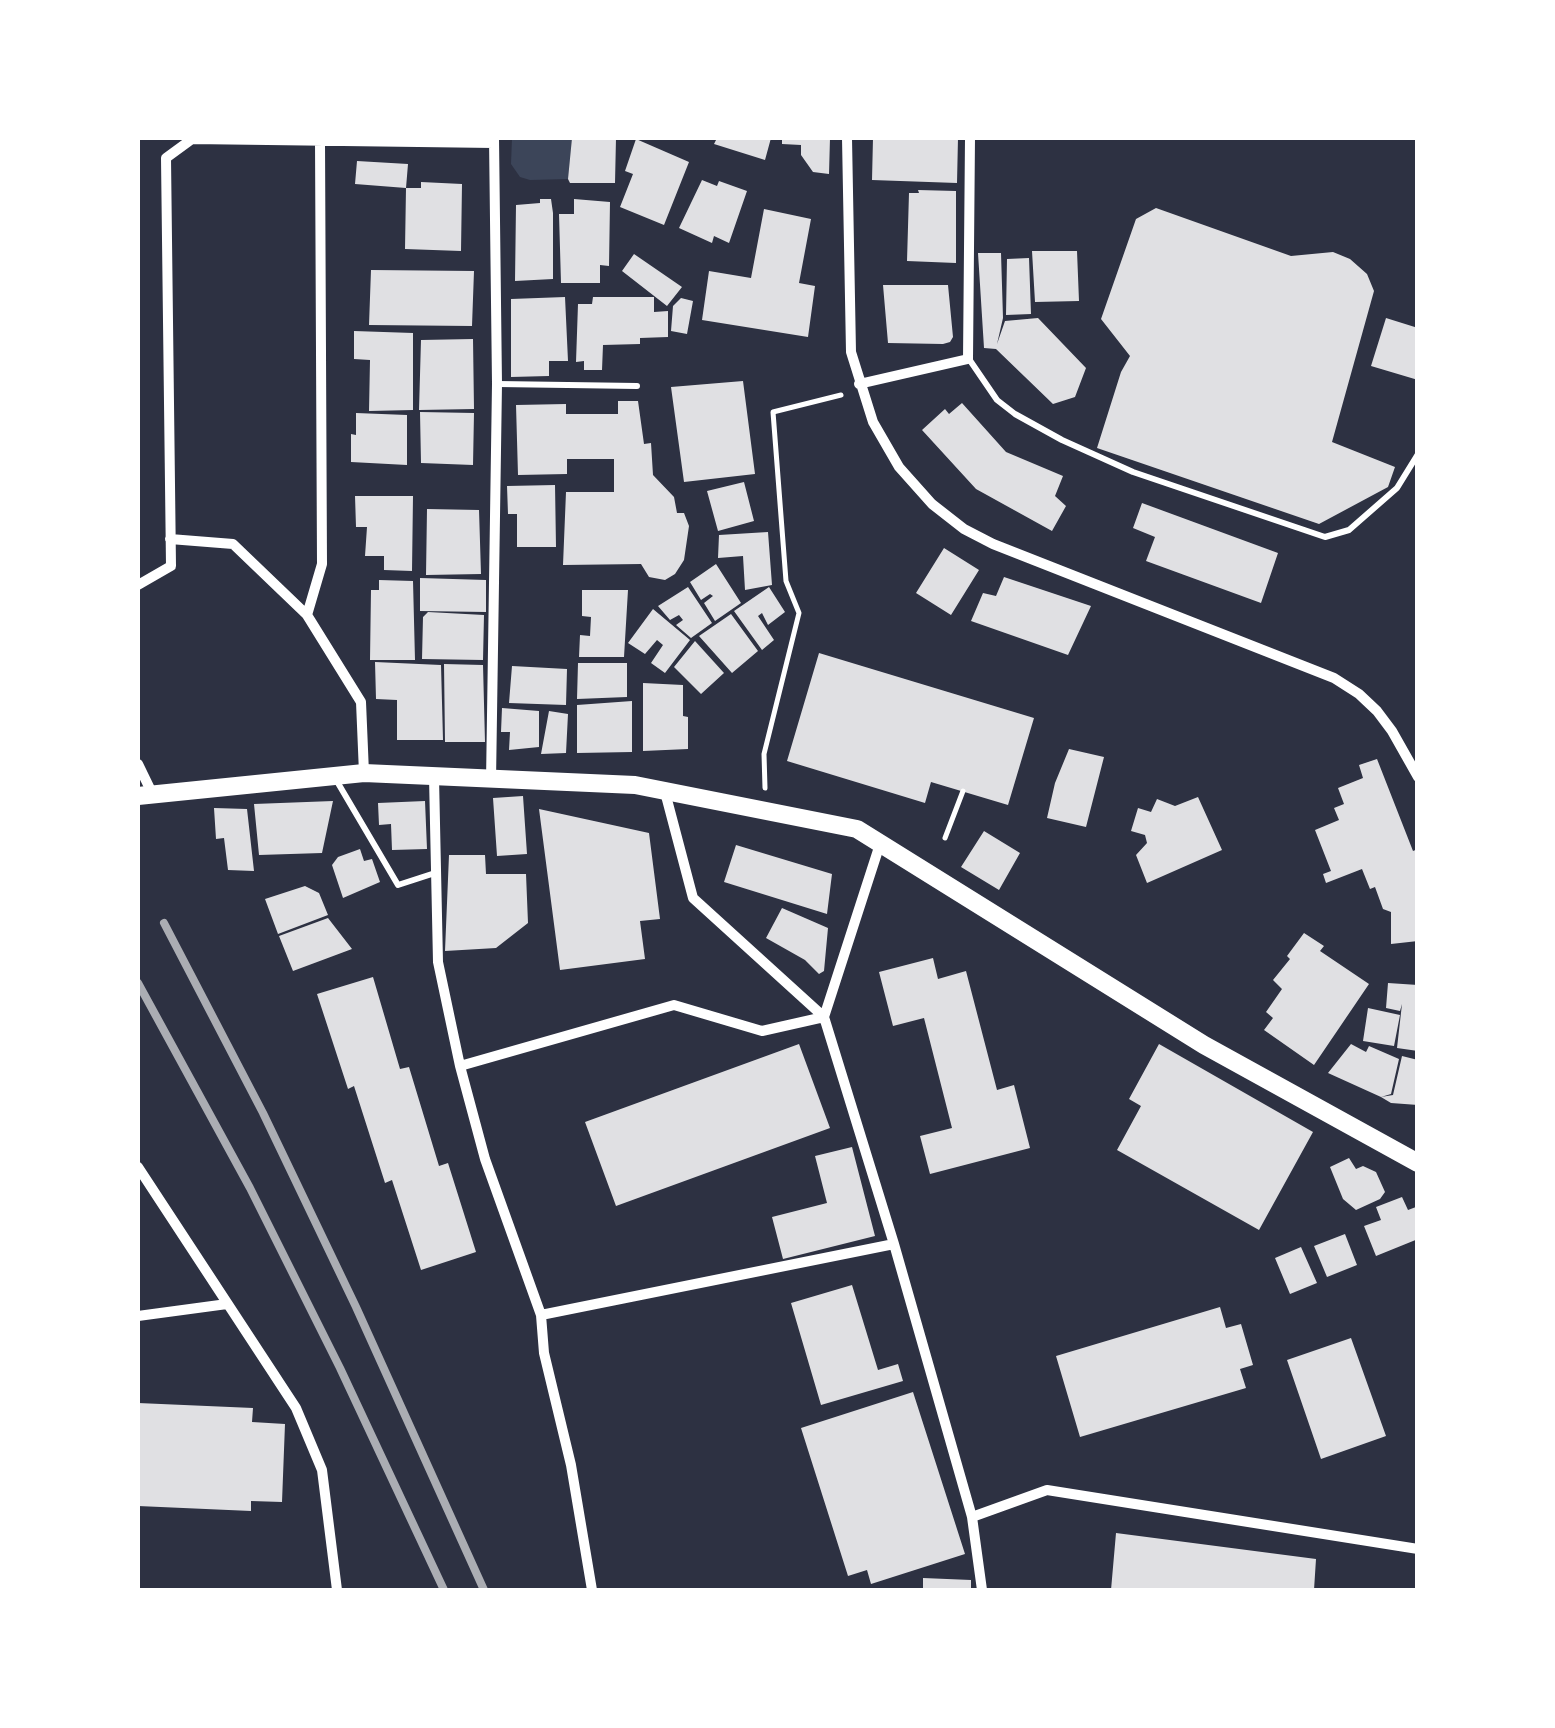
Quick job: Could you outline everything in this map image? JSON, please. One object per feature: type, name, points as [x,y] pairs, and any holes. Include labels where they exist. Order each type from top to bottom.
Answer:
[{"type":"main road","points":[[145,796],[364,772],[635,786],[857,829],[1204,1045],[1418,1163]]},
{"type":"street","points":[[138,585],[171,566],[166,158],[192,138],[494,140],[497,384],[491,780]]},
{"type":"street","points":[[847,138],[851,352],[873,422],[899,467],[932,504],[964,529],[993,544],[1334,678],[1377,711],[1418,777]]},
{"type":"street","points":[[859,384],[968,358],[970,138]]},
{"type":"street","points":[[307,615],[322,564],[320,141]]},
{"type":"street","points":[[170,539],[233,544],[307,615],[361,702],[364,772]]},
{"type":"street","points":[[138,764],[145,796]]},
{"type":"street","points":[[434,777],[438,962],[485,1159],[541,1316],[544,1353],[571,1465],[592,1590]]},
{"type":"street","points":[[665,792],[693,898],[824,1017],[972,1517],[982,1590]]},
{"type":"street","points":[[824,1017],[880,844]]},
{"type":"street","points":[[460,1066],[674,1005],[762,1032],[824,1017]]},
{"type":"street","points":[[138,1167],[296,1408],[322,1470],[337,1590]]},
{"type":"street","points":[[541,1316],[894,1244]]},
{"type":"street","points":[[138,1316],[226,1304]]},
{"type":"street","points":[[972,1517],[1047,1490],[1418,1549]]},
{"type":"lane","points":[[968,358],[996,400],[1062,440],[1133,472],[1325,537],[1348,530],[1397,488],[1418,454]]},
{"type":"lane","points":[[497,384],[637,386]]},
{"type":"lane","points":[[334,776],[398,885],[436,873]]},
{"type":"path","points":[[765,811],[764,754],[799,612],[786,581],[773,412],[837,398],[859,384]]},
{"type":"path","points":[[945,838],[962,791]]},
{"type":"shaded area","points":[[512,138],[572,138],[568,179],[520,177],[511,164]]},
{"type":"building","points":[[572,138],[616,138],[615,183],[570,183]]},
{"type":"building","points":[[717,138],[771,138],[765,160],[714,144]]},
{"type":"building","points":[[782,138],[830,138],[829,174],[813,172],[801,155],[801,145],[782,144]]},
{"type":"building","points":[[873,138],[958,138],[957,183],[872,180]]},
{"type":"building","points":[[636,139],[689,162],[664,225],[620,207],[633,174],[625,171]]},
{"type":"building","points":[[357,161],[408,164],[406,188],[355,184]]},
{"type":"building","points":[[702,180],[717,186],[719,181],[747,191],[729,243],[714,236],[712,243],[679,228]]},
{"type":"building","points":[[421,182],[462,184],[461,251],[405,249],[406,188],[421,188]]},
{"type":"building","points":[[918,190],[956,191],[956,263],[907,261],[909,193],[919,193]]},
{"type":"building","points":[[540,199],[551,199],[553,279],[515,281],[516,205],[540,203]]},
{"type":"building","points":[[574,199],[610,202],[609,266],[600,265],[600,283],[561,283],[559,214],[574,214]]},
{"type":"building","points":[[1156,208],[1291,256],[1333,252],[1350,259],[1367,274],[1374,291],[1332,442],[1395,467],[1388,487],[1319,524],[1097,448],[1121,372],[1130,356],[1101,319],[1136,219]]},
{"type":"building","points":[[764,209],[811,219],[799,283],[815,286],[808,337],[702,320],[709,271],[751,278]]},
{"type":"building","points":[[1032,251],[1077,251],[1079,301],[1035,302]]},
{"type":"building","points":[[978,253],[1001,253],[1003,318],[997,344],[1005,321],[1038,318],[1086,368],[1075,397],[1053,404],[996,349],[984,348]]},
{"type":"building","points":[[634,254],[682,287],[667,306],[622,271]]},
{"type":"building","points":[[1029,258],[1031,314],[1006,315],[1007,259]]},
{"type":"building","points":[[371,270],[474,271],[472,326],[369,325]]},
{"type":"building","points":[[883,285],[948,285],[953,337],[950,342],[888,343]]},
{"type":"building","points":[[565,297],[568,361],[549,361],[549,376],[511,377],[511,299]]},
{"type":"building","points":[[593,297],[654,297],[654,312],[668,311],[668,337],[640,338],[640,344],[603,345],[602,370],[584,370],[584,361],[576,362],[578,304],[592,304]]},
{"type":"building","points":[[681,298],[693,301],[687,334],[671,331],[673,306]]},
{"type":"building","points":[[1386,318],[1418,328],[1418,380],[1371,366]]},
{"type":"building","points":[[354,331],[413,333],[413,410],[369,411],[370,360],[354,359]]},
{"type":"building","points":[[473,339],[474,409],[419,410],[421,340]]},
{"type":"building","points":[[743,381],[755,474],[684,482],[671,387]]},
{"type":"building","points":[[618,401],[638,401],[644,444],[651,443],[653,475],[674,497],[677,513],[684,513],[689,526],[684,560],[675,574],[665,580],[649,577],[641,564],[563,565],[566,492],[614,492],[614,459],[567,459],[567,474],[518,475],[516,405],[566,404],[566,414],[618,414]]},
{"type":"building","points":[[962,403],[1006,452],[1063,476],[1055,496],[1066,506],[1052,531],[976,489],[922,430],[945,409],[949,414]]},
{"type":"building","points":[[420,412],[474,413],[473,465],[421,463]]},
{"type":"building","points":[[356,413],[407,415],[407,465],[351,462]]},
{"type":"building","points":[[744,482],[754,521],[718,531],[707,491]]},
{"type":"building","points":[[555,485],[556,547],[517,547],[517,514],[508,514],[507,486]]},
{"type":"building","points":[[355,496],[413,496],[412,571],[384,570],[384,556],[365,556],[367,527],[356,527]]},
{"type":"building","points":[[1142,503],[1278,553],[1261,603],[1146,561],[1155,537],[1133,528]]},
{"type":"building","points":[[427,509],[479,510],[481,574],[426,575]]},
{"type":"building","points":[[768,532],[772,585],[745,590],[743,556],[718,558],[719,535]]},
{"type":"building","points":[[944,548],[979,570],[951,615],[916,593]]},
{"type":"building","points":[[716,564],[741,603],[715,621],[704,603],[713,596],[701,600],[690,582]]},
{"type":"building","points":[[1004,577],[1091,606],[1068,655],[971,621],[983,593],[996,596]]},
{"type":"building","points":[[420,578],[486,580],[486,612],[420,611]]},
{"type":"building","points":[[379,580],[413,581],[415,660],[370,660],[371,590],[379,590]]},
{"type":"building","points":[[688,587],[712,623],[691,638],[676,625],[683,620],[679,615],[670,620],[658,606]]},
{"type":"building","points":[[769,587],[785,612],[768,625],[762,613],[758,616],[774,640],[762,650],[734,611]]},
{"type":"building","points":[[582,590],[628,590],[624,657],[579,657],[580,635],[590,636],[591,617],[582,616]]},
{"type":"building","points":[[653,609],[690,640],[665,673],[651,663],[663,645],[657,640],[645,654],[628,643]]},
{"type":"building","points":[[428,612],[484,615],[483,660],[422,659],[423,617]]},
{"type":"building","points":[[731,614],[758,651],[732,673],[699,636]]},
{"type":"building","points":[[695,641],[724,673],[701,694],[674,667]]},
{"type":"building","points":[[819,653],[1034,718],[1008,805],[931,782],[925,803],[787,761]]},
{"type":"building","points":[[375,662],[441,665],[443,740],[397,740],[397,700],[376,699]]},
{"type":"building","points":[[578,663],[627,663],[627,697],[577,699]]},
{"type":"building","points":[[444,664],[483,665],[485,742],[445,742]]},
{"type":"building","points":[[512,666],[567,669],[566,705],[509,703]]},
{"type":"building","points":[[643,683],[683,685],[688,749],[643,751]]},
{"type":"building","points":[[632,701],[632,752],[577,753],[577,705]]},
{"type":"building","points":[[502,708],[539,711],[539,747],[509,750],[510,732],[501,732]]},
{"type":"building","points":[[549,711],[568,714],[566,753],[541,754]]},
{"type":"building","points":[[1069,749],[1104,757],[1086,827],[1047,818],[1055,783]]},
{"type":"building","points":[[1377,759],[1413,851],[1418,849],[1418,941],[1391,944],[1391,912],[1383,909],[1375,887],[1370,889],[1362,869],[1326,883],[1323,874],[1331,871],[1315,830],[1339,820],[1334,808],[1344,804],[1338,788],[1363,778],[1359,765]]},
{"type":"building","points":[[523,796],[527,854],[497,856],[493,798]]},
{"type":"building","points":[[1198,797],[1222,850],[1147,883],[1136,855],[1147,843],[1145,835],[1131,831],[1138,808],[1151,812],[1157,799],[1175,806]]},
{"type":"building","points":[[333,801],[322,853],[259,855],[254,804]]},
{"type":"building","points":[[425,801],[427,849],[392,850],[391,824],[379,825],[378,803]]},
{"type":"building","points":[[214,808],[247,809],[254,871],[228,870],[224,838],[216,839]]},
{"type":"building","points":[[539,809],[649,833],[660,919],[640,921],[645,959],[560,970]]},
{"type":"building","points":[[984,831],[1020,853],[999,890],[961,867]]},
{"type":"building","points":[[736,845],[832,874],[827,914],[724,882]]},
{"type":"building","points":[[360,849],[364,861],[372,859],[380,882],[343,898],[332,865],[338,857]]},
{"type":"building","points":[[449,855],[485,855],[486,874],[526,874],[528,923],[496,948],[445,951]]},
{"type":"building","points":[[305,886],[319,893],[328,915],[278,934],[265,899]]},
{"type":"building","points":[[782,908],[828,928],[824,971],[819,974],[805,960],[766,938]]},
{"type":"building","points":[[328,918],[352,949],[293,971],[279,936]]},
{"type":"building","points":[[1304,933],[1324,946],[1320,951],[1369,984],[1314,1065],[1264,1030],[1273,1018],[1266,1012],[1282,989],[1273,980]]},
{"type":"building","points":[[933,958],[938,979],[966,971],[997,1090],[1014,1085],[1030,1148],[930,1174],[920,1136],[952,1128],[924,1018],[893,1026],[879,972]]},
{"type":"building","points":[[373,977],[400,1069],[409,1067],[439,1166],[448,1163],[476,1252],[421,1270],[392,1180],[385,1183],[354,1086],[348,1089],[317,994]]},
{"type":"building","points":[[1388,983],[1418,985],[1418,1051],[1397,1048],[1402,1004],[1400,1011],[1386,1008]]},
{"type":"building","points":[[1368,1008],[1400,1015],[1394,1046],[1363,1041]]},
{"type":"building","points":[[799,1044],[830,1128],[616,1206],[585,1122]]},
{"type":"building","points":[[1159,1044],[1313,1132],[1259,1230],[1117,1150],[1141,1106],[1129,1099]]},
{"type":"building","points":[[1351,1044],[1366,1052],[1369,1046],[1399,1059],[1391,1094],[1381,1097],[1328,1073]]},
{"type":"building","points":[[1402,1056],[1418,1060],[1418,1105],[1391,1103],[1381,1097],[1393,1095]]},
{"type":"building","points":[[852,1147],[875,1236],[783,1259],[772,1217],[827,1203],[815,1156]]},
{"type":"building","points":[[1349,1158],[1356,1169],[1363,1166],[1376,1172],[1385,1192],[1380,1199],[1356,1210],[1343,1199],[1330,1167]]},
{"type":"building","points":[[1402,1197],[1408,1210],[1418,1210],[1418,1239],[1376,1256],[1364,1226],[1381,1220],[1376,1207]]},
{"type":"building","points":[[1345,1234],[1357,1265],[1327,1277],[1314,1246]]},
{"type":"building","points":[[1301,1247],[1317,1283],[1290,1294],[1275,1258]]},
{"type":"building","points":[[852,1285],[878,1370],[898,1364],[903,1381],[821,1405],[791,1303]]},
{"type":"building","points":[[1220,1307],[1226,1328],[1241,1324],[1253,1365],[1240,1369],[1246,1388],[1080,1437],[1056,1356]]},
{"type":"building","points":[[1351,1338],[1386,1436],[1321,1459],[1287,1360]]},
{"type":"building","points":[[913,1392],[965,1554],[871,1584],[867,1570],[848,1576],[801,1428]]},
{"type":"building","points":[[138,1403],[253,1408],[252,1422],[285,1424],[282,1502],[251,1501],[251,1511],[138,1506]]},
{"type":"building","points":[[1116,1533],[1316,1559],[1314,1590],[1111,1590]]},
{"type":"building","points":[[923,1578],[971,1580],[971,1590],[923,1590]]},
{"type":"railway","points":[[164,923],[263,1113],[484,1590]]},
{"type":"railway","points":[[138,983],[250,1188],[444,1590]]}]
